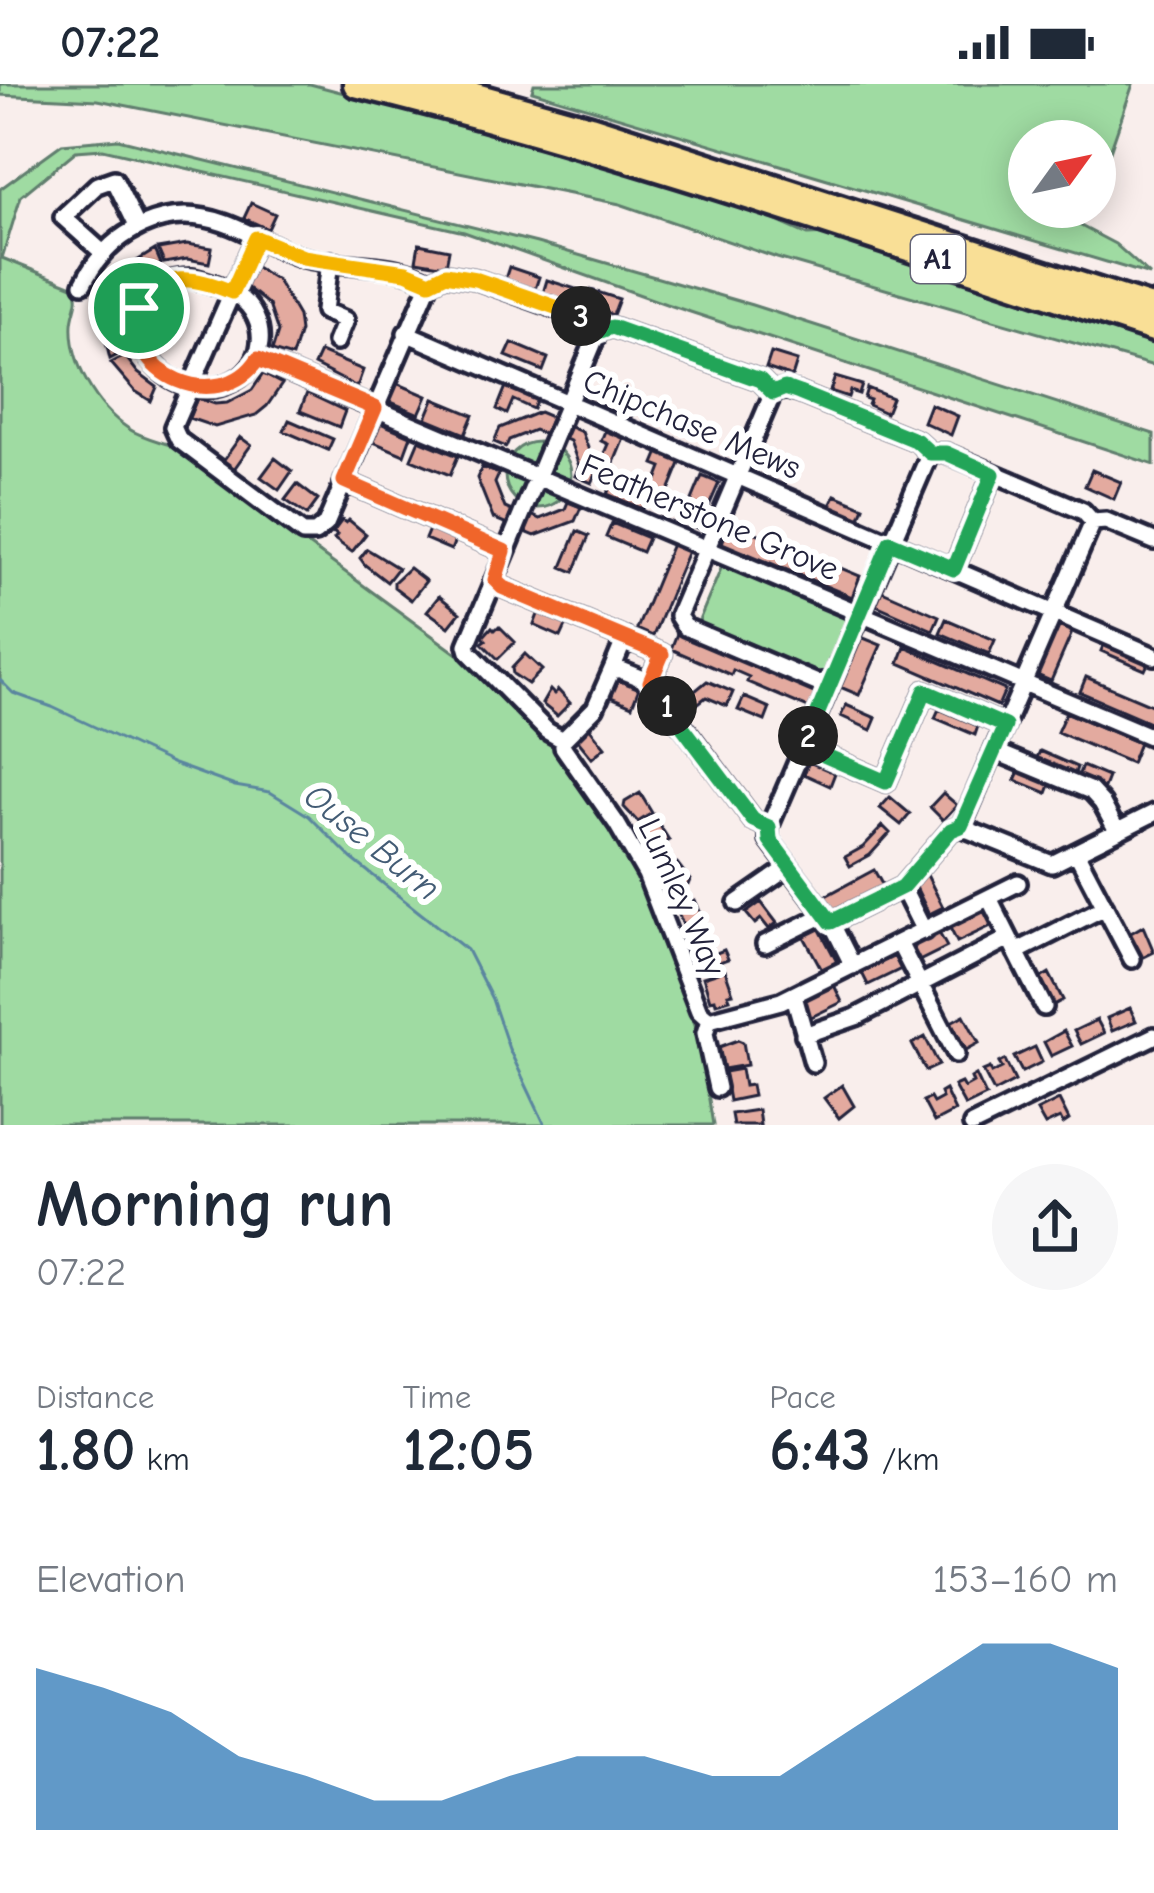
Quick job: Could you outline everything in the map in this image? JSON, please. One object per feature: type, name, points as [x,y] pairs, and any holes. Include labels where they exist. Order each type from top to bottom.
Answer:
[{"type":"highway","name":"A1","points":[[356,84],[723,188],[1154,329]]},
{"type":"highway","name":"A1","points":[[433,84],[613,135],[1154,309]]},
{"type":"street","points":[[103,252],[62,217],[97,184],[113,179],[137,226]]},
{"type":"street","points":[[83,284],[103,252],[137,226],[158,219],[202,218],[303,257],[406,272],[430,282]]},
{"type":"street","points":[[256,238],[173,427],[176,435],[285,520],[311,534],[326,524],[430,282],[446,274],[475,279],[583,317],[598,332]]},
{"type":"street","points":[[330,261],[324,311],[345,320],[336,341]]},
{"type":"street","points":[[182,278],[232,292],[255,318],[261,338],[258,359],[248,372],[225,386],[191,386],[155,367],[145,355],[136,328],[139,308],[152,290],[182,278]]},
{"type":"street","points":[[650,682],[662,654],[495,580],[580,371],[598,332],[612,327],[760,380],[773,393]]},
{"type":"street","name":"Chipchase Mews","points":[[406,333],[1154,656]]},
{"type":"street","name":"Featherstone Grove","points":[[258,359],[1154,738]]},
{"type":"street","points":[[832,680],[817,683],[685,627],[678,616],[773,393],[785,388],[799,393],[917,441],[930,453],[946,453],[1083,511],[1093,522]]},
{"type":"street","points":[[853,966],[828,918],[770,840],[769,827],[930,453]]},
{"type":"street","points":[[954,569],[993,474]]},
{"type":"street","points":[[344,481],[504,551]]},
{"type":"street","points":[[1093,522],[1106,520],[1154,542]]},
{"type":"street","points":[[765,944],[902,887],[951,830],[961,826],[1093,522]]},
{"type":"street","name":"Lumley Way","points":[[495,580],[466,645],[469,652],[563,740],[563,747],[646,874],[696,1004],[709,1020],[705,1033],[717,1088]]},
{"type":"street","points":[[563,740],[591,714],[625,638]]},
{"type":"street","points":[[613,667],[650,682],[753,820],[769,827]]},
{"type":"street","points":[[803,746],[886,782],[925,691],[1005,726]]},
{"type":"street","points":[[994,751],[1091,791],[1117,831]]},
{"type":"street","points":[[961,826],[1052,864],[1154,813]]},
{"type":"street","points":[[1076,852],[1132,959]]},
{"type":"street","points":[[737,903],[789,866]]},
{"type":"street","points":[[709,1020],[794,995],[1018,883]]},
{"type":"street","points":[[902,887],[924,931]]},
{"type":"street","points":[[988,898],[1044,1007]]},
{"type":"street","points":[[804,1035],[844,1022],[920,984],[1106,907]]},
{"type":"street","points":[[899,943],[956,1054]]},
{"type":"street","points":[[794,995],[813,1063]]},
{"type":"street","points":[[972,1125],[1154,1036]]},
{"type":"green space","points":[[0,84],[310,84],[553,148],[745,207],[808,235],[829,234],[1154,341],[1154,366],[777,258],[620,204],[98,100],[0,95]]},
{"type":"green space","points":[[534,84],[1133,84],[1116,134],[1116,120],[1008,120],[1008,228],[1085,228],[1115,244],[1150,275],[532,91]]},
{"type":"green space","points":[[118,139],[537,243],[752,305],[1154,434],[1154,465],[464,232],[103,149],[76,151],[21,196],[2,258],[75,287],[75,354],[87,383],[106,409],[134,432],[173,446],[479,670],[552,743],[629,855],[654,907],[699,1036],[713,1125],[0,1125],[0,189],[62,144]]},
{"type":"green space","points":[[538,442],[561,452],[571,475],[561,498],[538,508],[515,498],[505,475],[515,452]]},
{"type":"green space","points":[[723,564],[850,617],[825,676],[698,623]]},
{"type":"building","points":[[251,203],[275,214],[268,229],[244,218]]},
{"type":"building","points":[[187,244],[212,248],[209,263],[187,259],[164,263],[158,249]]},
{"type":"building","points":[[419,244],[449,250],[446,266],[416,261]]},
{"type":"building","points":[[155,250],[161,264],[127,293],[113,287],[132,264]]},
{"type":"building","points":[[254,266],[277,280],[298,316],[300,331],[292,357],[272,351],[278,332],[269,305],[245,286]]},
{"type":"building","points":[[509,267],[539,277],[535,289],[505,279]]},
{"type":"building","points":[[547,280],[579,290],[575,303],[543,293]]},
{"type":"building","points":[[591,290],[619,299],[613,315],[585,306]]},
{"type":"building","points":[[106,304],[121,307],[118,329],[123,352],[110,359],[103,330]]},
{"type":"building","points":[[512,343],[548,358],[543,371],[506,356]]},
{"type":"building","points":[[320,352],[363,370],[357,387],[314,365]]},
{"type":"building","points":[[771,353],[797,361],[792,377],[766,368]]},
{"type":"building","points":[[125,356],[157,387],[151,401],[135,391],[111,363]]},
{"type":"building","points":[[263,374],[282,384],[256,415],[215,427],[189,418],[197,398],[227,403],[252,390]]},
{"type":"building","points":[[835,377],[862,385],[859,394],[850,391],[848,397],[830,391]]},
{"type":"building","points":[[394,382],[427,396],[419,414],[386,400]]},
{"type":"building","points":[[507,384],[538,397],[533,409],[513,400],[507,414],[497,409]]},
{"type":"building","points":[[867,388],[892,398],[886,413],[868,405]]},
{"type":"building","points":[[307,393],[345,411],[339,427],[300,411]]},
{"type":"building","points":[[434,399],[473,415],[465,434],[426,418]]},
{"type":"building","points":[[604,399],[634,411],[629,426],[598,413]]},
{"type":"building","points":[[930,404],[958,416],[951,435],[923,422]]},
{"type":"building","points":[[539,412],[551,417],[544,434],[534,430],[509,440],[506,447],[494,442],[500,428]]},
{"type":"building","points":[[289,420],[333,439],[328,450],[284,431]]},
{"type":"building","points":[[378,422],[411,436],[404,455],[371,441]]},
{"type":"building","points":[[568,426],[582,432],[597,472],[592,483],[575,476],[579,466],[570,441],[563,438]]},
{"type":"building","points":[[605,431],[624,438],[613,465],[601,460],[608,444],[601,441]]},
{"type":"building","points":[[240,437],[251,445],[234,469],[223,461]]},
{"type":"building","points":[[419,440],[458,456],[450,475],[411,459]]},
{"type":"building","points":[[659,452],[681,461],[666,498],[652,493],[662,467],[654,464]]},
{"type":"building","points":[[275,458],[292,471],[279,490],[261,477]]},
{"type":"building","points":[[482,467],[499,474],[495,483],[505,508],[512,511],[507,524],[493,518],[477,478]]},
{"type":"building","points":[[1092,470],[1121,482],[1114,499],[1085,486]]},
{"type":"building","points":[[702,476],[719,483],[699,529],[683,522]]},
{"type":"building","points":[[615,477],[651,492],[643,509],[607,494]]},
{"type":"building","points":[[297,484],[318,500],[307,515],[285,500]]},
{"type":"building","points":[[835,495],[864,507],[859,520],[829,508]]},
{"type":"building","points":[[568,502],[581,507],[575,521],[535,536],[523,531],[531,515],[540,519],[565,509]]},
{"type":"building","points":[[342,520],[366,534],[352,552],[334,539],[333,532]]},
{"type":"building","points":[[730,522],[860,576],[852,597],[722,543]]},
{"type":"building","points":[[612,523],[648,538],[642,552],[606,537]]},
{"type":"building","points":[[430,527],[456,538],[451,550],[425,539]]},
{"type":"building","points":[[577,531],[589,536],[574,572],[562,567]]},
{"type":"building","points":[[672,544],[688,551],[653,636],[637,629]]},
{"type":"building","points":[[367,549],[398,568],[387,582],[360,558]]},
{"type":"building","points":[[409,568],[426,581],[411,600],[394,587]]},
{"type":"building","points":[[880,590],[939,616],[933,630],[874,604]]},
{"type":"building","points":[[439,596],[460,613],[449,627],[427,611]]},
{"type":"building","points":[[539,612],[567,624],[561,637],[534,625]]},
{"type":"building","points":[[946,619],[995,640],[989,654],[940,633]]},
{"type":"building","points":[[1058,621],[1074,628],[1051,681],[1035,674]]},
{"type":"building","points":[[499,626],[515,642],[498,659],[482,643],[492,627]]},
{"type":"building","points":[[678,631],[821,691],[813,710],[747,682],[749,677],[733,670],[731,675],[671,649]]},
{"type":"building","points":[[861,637],[881,645],[859,695],[840,687]]},
{"type":"building","points":[[1105,641],[1150,659],[1145,670],[1101,651]]},
{"type":"building","points":[[905,647],[1005,690],[998,706],[899,663]]},
{"type":"building","points":[[525,654],[542,670],[528,684],[512,668]]},
{"type":"building","points":[[1086,677],[1154,706],[1154,724],[1080,692]]},
{"type":"building","points":[[614,678],[639,688],[632,706],[606,695]]},
{"type":"building","points":[[707,681],[733,692],[727,706],[706,697],[686,713],[679,704]]},
{"type":"building","points":[[550,690],[554,694],[558,690],[570,703],[557,716],[542,704]]},
{"type":"building","points":[[744,697],[770,708],[765,721],[738,710]]},
{"type":"building","points":[[846,705],[876,718],[871,730],[841,716]]},
{"type":"building","points":[[939,709],[978,726],[975,735],[935,718]]},
{"type":"building","points":[[1066,712],[1139,743],[1131,763],[1057,732]]},
{"type":"building","points":[[588,726],[605,747],[592,758],[574,736]]},
{"type":"building","points":[[1040,751],[1077,767],[1074,776],[1036,760]]},
{"type":"building","points":[[809,762],[835,773],[830,786],[804,774]]},
{"type":"building","points":[[1082,766],[1108,777],[1103,790],[1077,779]]},
{"type":"building","points":[[1021,767],[1052,780],[1047,793],[1015,780]]},
{"type":"building","points":[[640,793],[652,813],[638,822],[624,807]]},
{"type":"building","points":[[943,793],[957,805],[943,820],[930,807]]},
{"type":"building","points":[[890,797],[910,814],[901,825],[880,808]]},
{"type":"building","points":[[655,818],[669,840],[654,849],[640,827]]},
{"type":"building","points":[[883,826],[890,833],[870,855],[850,866],[845,857],[863,847]]},
{"type":"building","points":[[677,863],[690,880],[672,893],[662,870]]},
{"type":"building","points":[[874,870],[883,886],[880,890],[832,913],[824,897]]},
{"type":"building","points":[[926,873],[943,907],[929,914],[912,879]]},
{"type":"building","points":[[695,900],[705,923],[686,932],[676,908]]},
{"type":"building","points":[[761,902],[777,923],[769,929],[761,919],[755,924],[746,913]]},
{"type":"building","points":[[983,906],[993,925],[957,942],[948,924]]},
{"type":"building","points":[[817,924],[837,962],[822,970],[802,933]]},
{"type":"building","points":[[1143,926],[1154,952],[1142,958],[1129,934]]},
{"type":"building","points":[[938,931],[947,947],[913,964],[904,947]]},
{"type":"building","points":[[709,940],[714,954],[724,950],[728,959],[700,969],[691,947]]},
{"type":"building","points":[[892,952],[901,969],[868,985],[860,969]]},
{"type":"building","points":[[725,970],[733,993],[728,994],[730,999],[716,1003],[710,1000],[703,977]]},
{"type":"building","points":[[1049,973],[1063,1000],[1050,1007],[1036,981]]},
{"type":"building","points":[[834,985],[842,1002],[807,1019],[799,1002]]},
{"type":"building","points":[[1130,1008],[1136,1021],[1112,1031],[1107,1018]]},
{"type":"building","points":[[964,1015],[979,1043],[966,1050],[951,1022]]},
{"type":"building","points":[[1097,1020],[1104,1033],[1081,1044],[1074,1031]]},
{"type":"building","points":[[1064,1031],[1072,1046],[1051,1056],[1044,1042]]},
{"type":"building","points":[[925,1037],[939,1065],[926,1071],[912,1044]]},
{"type":"building","points":[[743,1042],[747,1065],[724,1069],[719,1047]]},
{"type":"building","points":[[1035,1047],[1042,1062],[1022,1072],[1014,1057]]},
{"type":"building","points":[[1005,1060],[1015,1081],[994,1092],[983,1071],[1002,1068],[999,1063]]},
{"type":"building","points":[[741,1069],[744,1086],[751,1085],[753,1096],[729,1101],[724,1072]]},
{"type":"building","points":[[976,1075],[986,1096],[965,1106],[954,1086],[961,1083],[964,1088]]},
{"type":"building","points":[[842,1085],[854,1106],[839,1118],[824,1098]]},
{"type":"building","points":[[945,1090],[955,1111],[934,1122],[923,1101],[930,1098],[933,1103]]},
{"type":"building","points":[[1059,1100],[1069,1120],[1063,1124],[1060,1118],[1045,1125],[1037,1111]]},
{"type":"building","points":[[758,1110],[760,1125],[733,1125],[731,1114]]},
{"type":"waterway","name":"Ouse Burn","points":[[0,680],[13,693],[174,764],[235,786],[270,792],[309,816],[351,858],[467,950],[545,1125]]},
{"type":"route","points":[[256,238],[303,257],[406,272],[430,282],[436,276],[456,275],[583,317],[598,332],[612,327],[760,380],[773,393],[785,388],[799,393],[917,441],[930,453],[946,453],[993,474],[954,569],[890,542],[803,746],[886,782],[925,691],[1005,726],[961,826],[951,830],[902,887],[831,922],[770,840],[769,827],[753,820],[650,682],[662,654],[502,587],[495,580],[504,551],[344,481],[375,408],[258,359],[248,372],[225,386],[191,386],[155,367],[145,355],[136,328],[139,308],[152,290],[182,278],[232,292],[256,238]]}]
